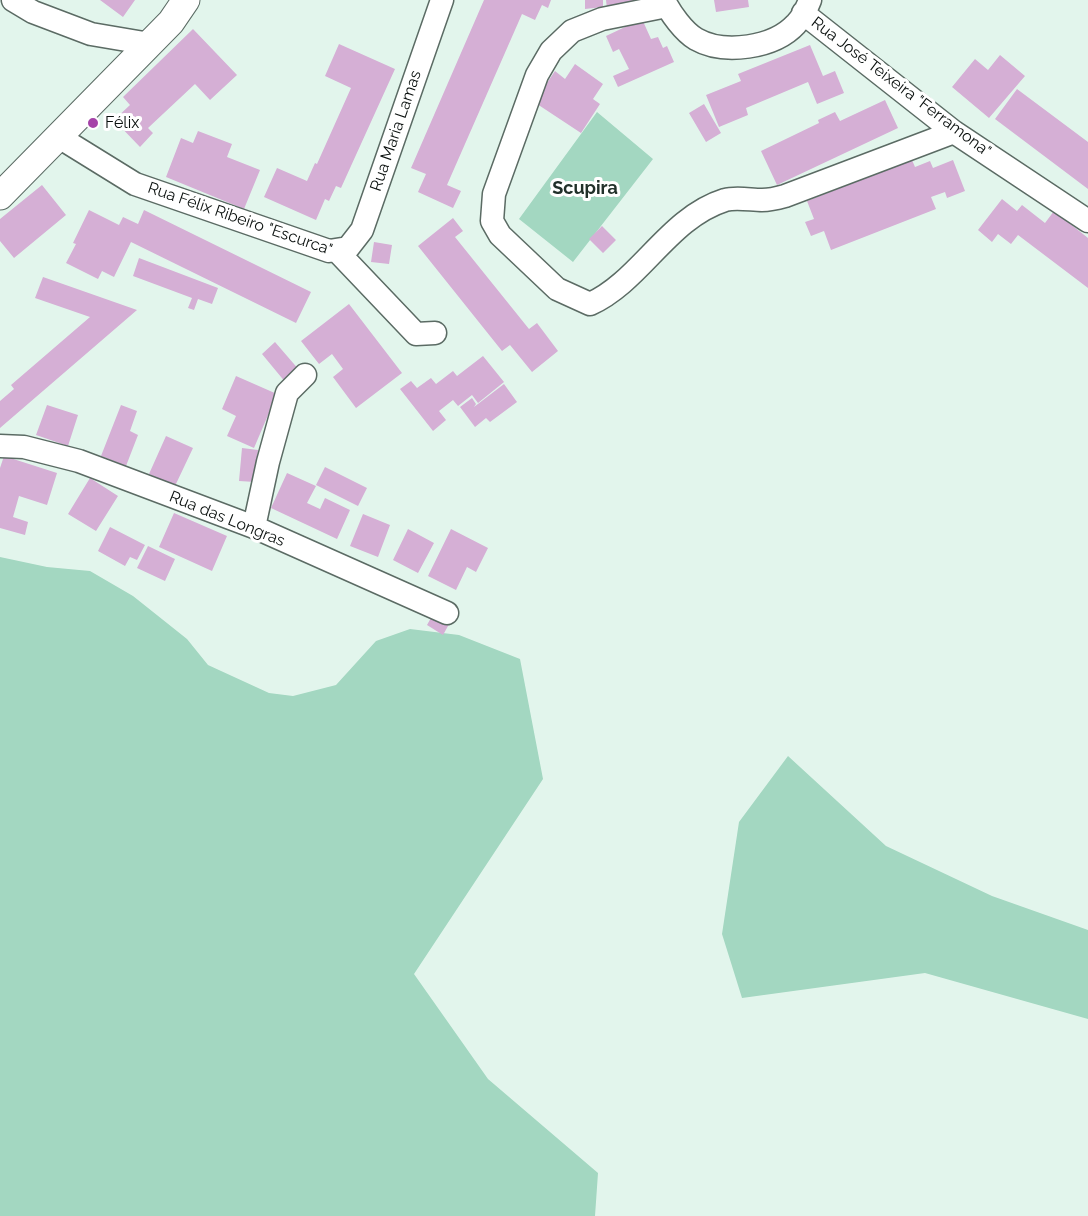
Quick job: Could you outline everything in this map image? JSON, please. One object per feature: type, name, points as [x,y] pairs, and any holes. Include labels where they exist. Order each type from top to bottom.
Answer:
[{"type":"street","points":[[13,0],[33,12],[91,34],[150,44]]},
{"type":"street","points":[[0,196],[171,22],[186,0]]},
{"type":"street","name":"Rua Maria Lamas","points":[[336,250],[348,248],[362,230],[442,0]]},
{"type":"street","points":[[807,6],[796,24],[777,38],[748,47],[721,48],[695,39],[678,21],[666,3],[572,31],[551,51],[537,75],[494,194],[492,221],[500,235],[557,288],[590,304],[601,299],[619,285],[681,224],[727,199],[765,200],[785,196],[954,132]]},
{"type":"street","name":"Rua José Teixeira \"Ferramona\"","points":[[807,6],[954,132],[1088,221]]},
{"type":"street","name":"Rua Félix Ribeiro \"Escurca\"","points":[[59,137],[135,184],[329,251],[336,250],[417,334],[435,333]]},
{"type":"street","points":[[254,527],[268,462],[287,393],[305,375]]},
{"type":"street","name":"Rua das Longras","points":[[0,446],[24,447],[79,461],[254,527],[447,613]]},
{"type":"green space","points":[[597,112],[653,159],[573,262],[519,219]]},
{"type":"green space","points":[[0,557],[47,567],[90,571],[133,596],[187,639],[208,665],[269,693],[293,696],[336,685],[376,641],[410,629],[459,635],[520,659],[543,779],[414,974],[488,1079],[598,1173],[595,1216],[0,1216]]},
{"type":"green space","points":[[788,756],[886,846],[992,896],[1088,930],[1088,1019],[925,973],[742,998],[722,934],[739,822]]},
{"type":"building","points":[[100,0],[135,0],[123,17]]},
{"type":"building","points":[[484,0],[551,0],[548,8],[542,5],[535,20],[522,14],[447,185],[461,191],[453,208],[418,192],[426,174],[411,168]]},
{"type":"building","points":[[585,0],[603,0],[603,7],[585,9]]},
{"type":"building","points":[[606,0],[642,0],[607,9]]},
{"type":"building","points":[[714,0],[748,0],[749,7],[716,12]]},
{"type":"building","points":[[642,19],[651,39],[658,37],[663,48],[667,46],[674,62],[618,87],[613,76],[629,69],[619,49],[613,52],[606,36]]},
{"type":"building","points":[[193,29],[237,75],[210,100],[195,84],[148,128],[153,133],[140,147],[114,120],[130,105],[123,97]]},
{"type":"building","points":[[339,44],[395,69],[341,188],[336,186],[329,201],[325,199],[316,220],[264,197],[277,168],[307,181],[315,163],[317,164],[351,88],[325,76]]},
{"type":"building","points":[[810,45],[823,76],[835,71],[844,93],[817,104],[808,82],[746,108],[748,115],[719,127],[706,95],[741,81],[738,74]]},
{"type":"building","points":[[1000,55],[1025,76],[989,118],[952,87],[975,59],[988,70]]},
{"type":"building","points":[[575,64],[603,84],[593,99],[600,104],[581,133],[534,102],[555,71],[565,79]]},
{"type":"building","points":[[1017,89],[1088,142],[1088,189],[995,119]]},
{"type":"building","points":[[885,100],[898,128],[777,185],[761,151],[819,123],[818,120],[835,112],[840,121]]},
{"type":"building","points":[[704,104],[721,133],[706,142],[689,113]]},
{"type":"building","points":[[198,131],[232,144],[227,157],[260,170],[244,209],[166,177],[181,138],[193,143]]},
{"type":"building","points":[[912,160],[915,167],[930,161],[933,168],[953,160],[965,191],[947,198],[945,192],[931,197],[936,209],[831,250],[824,231],[811,236],[805,222],[814,219],[807,201]]},
{"type":"building","points":[[42,185],[66,215],[14,258],[0,241],[0,219]]},
{"type":"building","points":[[1002,199],[1017,211],[1022,205],[1045,223],[1054,211],[1088,238],[1088,288],[1018,235],[1011,244],[998,234],[992,242],[978,230]]},
{"type":"building","points":[[89,210],[119,225],[123,217],[138,224],[144,210],[311,292],[296,323],[131,242],[114,277],[102,271],[98,279],[66,263]]},
{"type":"building","points":[[453,218],[463,231],[455,237],[529,329],[537,323],[558,351],[532,372],[510,345],[502,351],[418,246]]},
{"type":"building","points":[[602,226],[616,240],[603,253],[589,239]]},
{"type":"building","points":[[374,242],[392,245],[389,264],[371,262]]},
{"type":"building","points":[[139,258],[218,288],[212,304],[198,299],[194,310],[188,308],[192,298],[133,276]]},
{"type":"building","points":[[43,277],[137,310],[0,428],[0,401],[14,389],[11,385],[90,317],[35,298]]},
{"type":"building","points":[[349,304],[402,373],[356,408],[333,377],[343,369],[332,354],[319,364],[301,341]]},
{"type":"building","points":[[275,342],[300,371],[286,383],[262,354]]},
{"type":"building","points":[[483,356],[504,382],[478,403],[472,395],[458,406],[453,400],[439,411],[446,420],[433,431],[400,389],[411,381],[417,388],[431,378],[436,384],[453,371],[457,376]]},
{"type":"building","points":[[236,376],[277,394],[254,448],[227,436],[236,416],[222,409]]},
{"type":"building","points":[[504,384],[517,402],[490,422],[486,418],[475,427],[460,407],[472,398],[476,404],[474,407]]},
{"type":"building","points":[[47,405],[78,415],[68,446],[36,435]]},
{"type":"building","points":[[121,405],[137,411],[130,431],[138,435],[126,466],[101,456]]},
{"type":"building","points":[[166,436],[193,448],[175,486],[149,474]]},
{"type":"building","points":[[242,448],[258,450],[255,482],[239,481]]},
{"type":"building","points":[[4,456],[57,473],[47,505],[19,496],[13,517],[28,522],[25,535],[0,528],[0,468]]},
{"type":"building","points":[[325,467],[367,488],[358,506],[316,485]]},
{"type":"building","points":[[287,473],[316,486],[307,503],[320,509],[325,498],[350,510],[337,539],[271,508]]},
{"type":"building","points":[[90,478],[118,496],[96,531],[68,514]]},
{"type":"building","points":[[174,513],[227,536],[212,571],[159,547]]},
{"type":"building","points":[[363,514],[390,525],[378,557],[350,546]]},
{"type":"building","points":[[110,527],[145,545],[137,560],[130,557],[125,566],[98,551]]},
{"type":"building","points":[[408,529],[434,543],[418,573],[393,560]]},
{"type":"building","points":[[451,529],[488,548],[476,572],[467,567],[456,590],[428,576]]},
{"type":"building","points":[[148,546],[175,559],[165,581],[137,568]]},
{"type":"building","points":[[437,607],[453,617],[443,635],[427,625]]},
{"type":"place","name":"Félix","points":[[93,123]]},
{"type":"district","name":"Scupira","points":[[585,189]]}]
